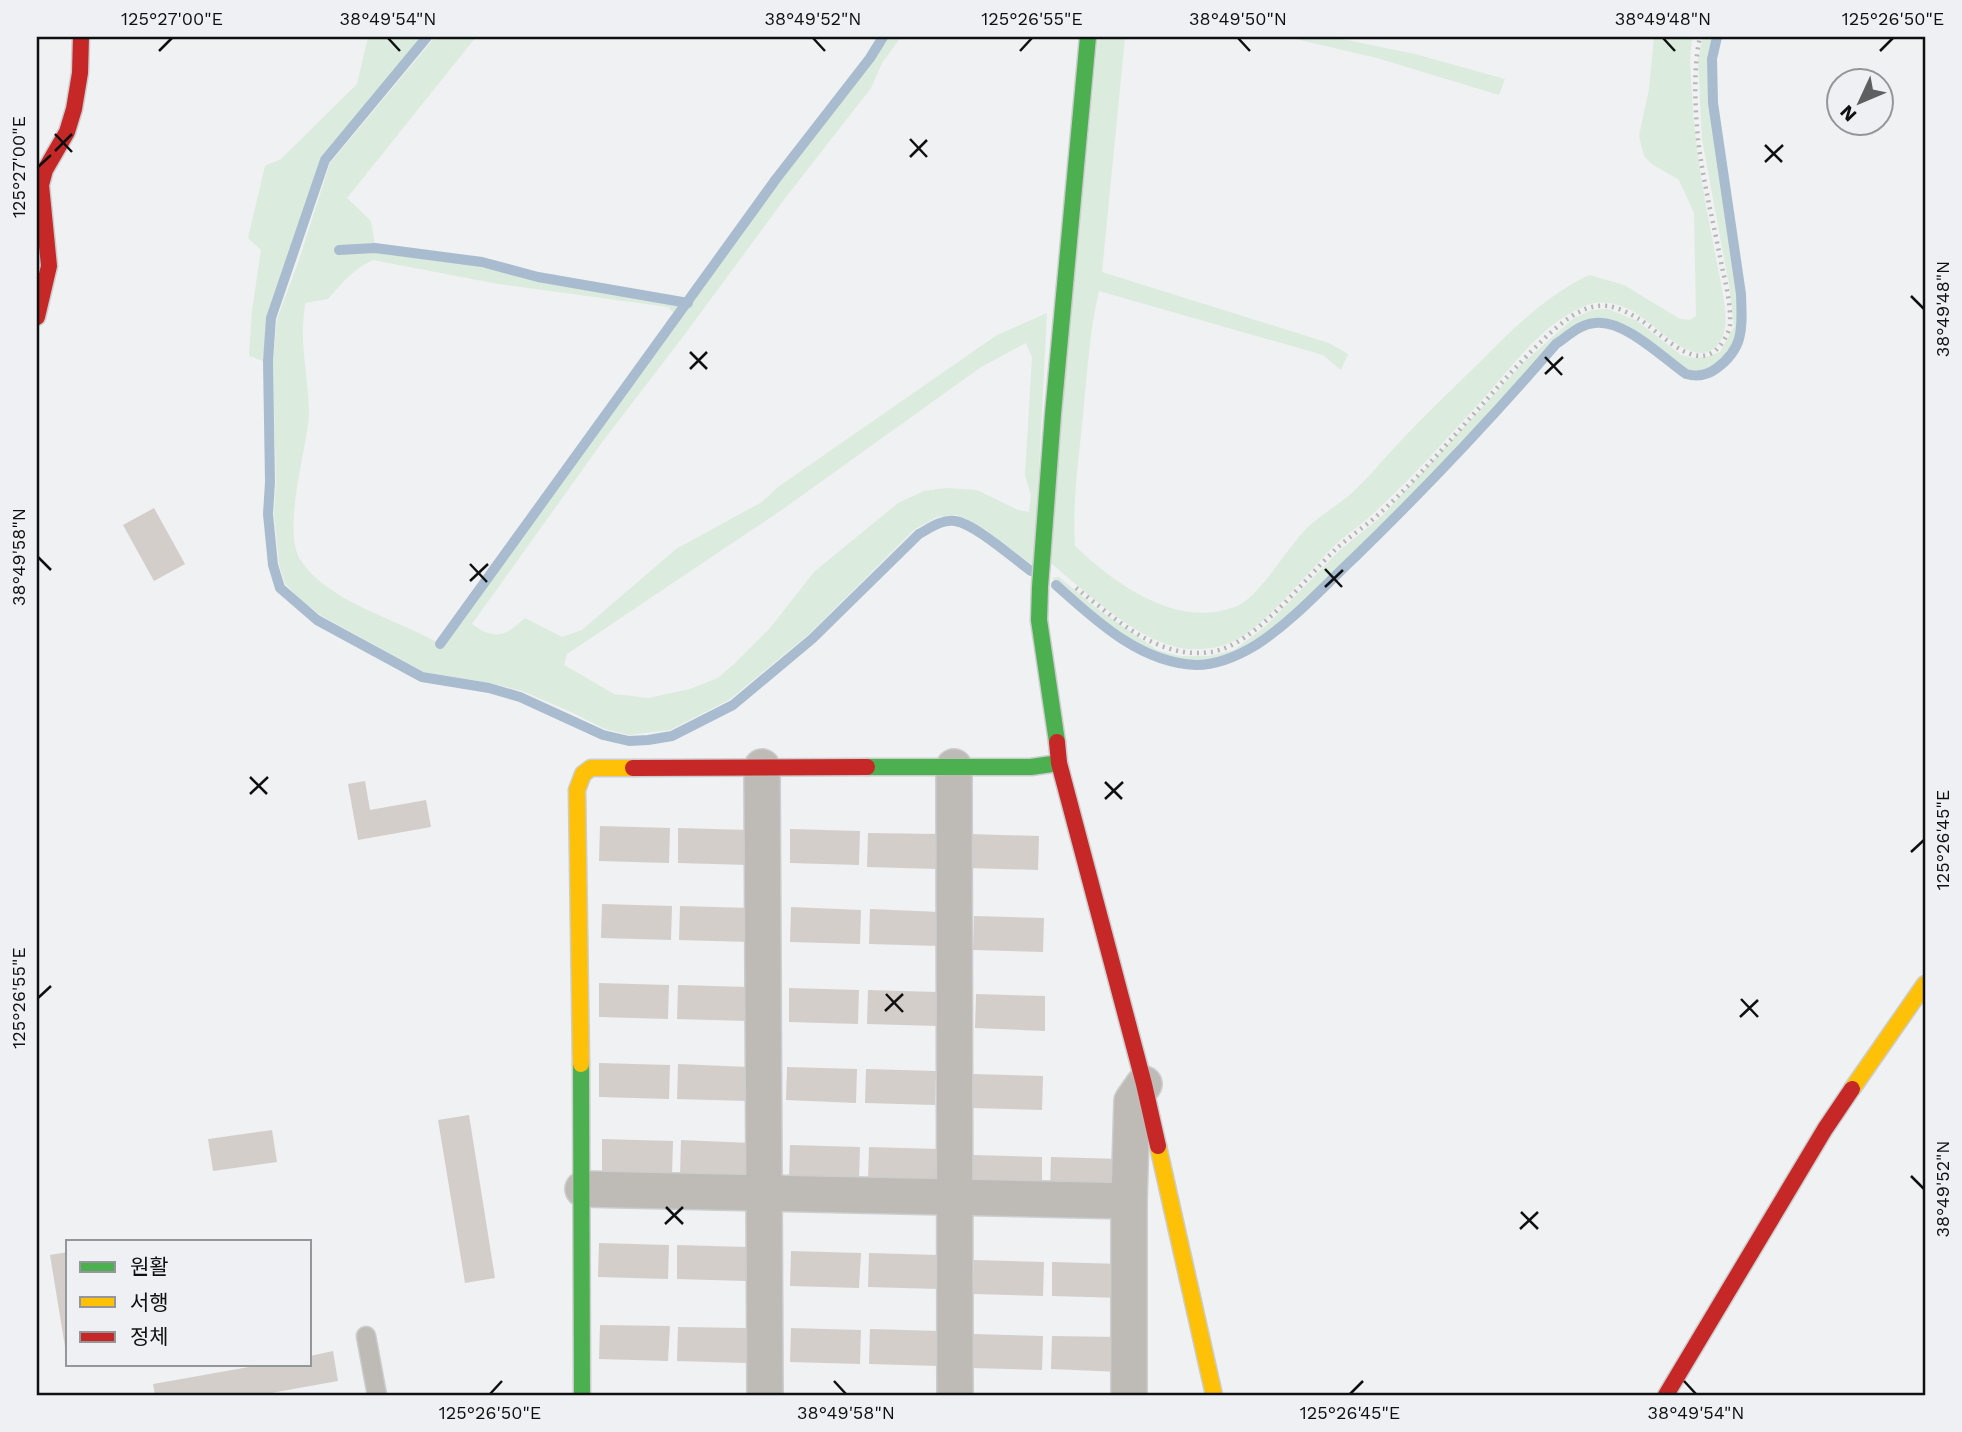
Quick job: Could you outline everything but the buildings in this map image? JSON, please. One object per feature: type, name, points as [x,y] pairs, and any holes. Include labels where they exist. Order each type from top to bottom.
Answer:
[{"type":"street","points":[[37,317],[47,283],[50,252],[41,186],[47,167],[67,133],[76,102],[81,62],[80,37]]},
{"type":"street","points":[[1088,37],[1053,414],[1038,620],[1054,710],[1059,763],[1144,1084],[1214,1395]]},
{"type":"street","points":[[582,1395],[583,1189],[577,790],[583,774],[591,768],[1031,767],[1059,763]]},
{"type":"street","points":[[762,767],[765,1395]]},
{"type":"street","points":[[954,767],[955,1395]]},
{"type":"street","points":[[1666,1395],[1825,1129],[1925,984]]},
{"type":"street","points":[[1129,1395],[1132,1101],[1144,1084]]},
{"type":"street","points":[[583,1189],[1129,1201]]},
{"type":"lane","points":[[366,1336],[377,1395]]},
{"type":"path","points":[[1042,562],[1158,646],[1180,652],[1200,652],[1232,646],[1264,623],[1338,548],[1380,513],[1520,362],[1572,315],[1591,307],[1608,306],[1639,318],[1682,352],[1706,354],[1717,349],[1730,326],[1726,285],[1698,139],[1695,60],[1700,37]]},
{"type":"green space","points":[[368,37],[422,37],[321,158],[267,317],[263,361],[249,356],[261,250],[248,238],[265,166],[281,159],[357,84]]},
{"type":"green space","points":[[435,37],[476,37],[347,198],[371,221],[375,245],[337,247],[338,251],[375,249],[483,264],[538,279],[683,304],[675,314],[668,307],[498,284],[373,260],[354,272],[328,299],[305,303],[303,335],[309,414],[294,511],[296,548],[301,561],[313,576],[347,599],[442,645],[778,181],[872,60],[886,37],[901,37],[882,63],[871,88],[603,441],[472,624],[487,633],[500,634],[512,629],[525,618],[562,637],[582,630],[676,549],[762,502],[778,487],[997,335],[1047,313],[1034,566],[985,529],[957,515],[937,517],[915,529],[809,634],[729,700],[670,730],[629,735],[605,729],[522,691],[424,672],[320,615],[285,584],[279,564],[274,514],[276,482],[273,362],[277,319],[330,163]],"holes":[[[1026,343],[1032,357],[1025,475],[1031,495],[1029,512],[1018,510],[977,490],[946,488],[924,491],[898,503],[814,572],[770,628],[734,664],[718,678],[690,689],[649,698],[614,694],[564,665],[567,654],[783,509],[981,367]]]},
{"type":"green space","points":[[1098,37],[1125,37],[1102,272],[1329,343],[1348,354],[1341,370],[1323,355],[1099,291],[1093,319],[1077,475],[1075,546],[1109,575],[1148,599],[1191,612],[1213,612],[1244,602],[1263,584],[1306,529],[1352,493],[1415,426],[1530,315],[1573,283],[1589,275],[1624,285],[1680,319],[1690,320],[1696,316],[1694,213],[1679,180],[1644,156],[1639,136],[1649,89],[1654,37],[1693,37],[1690,66],[1693,116],[1724,301],[1722,338],[1714,349],[1704,353],[1693,352],[1621,306],[1592,304],[1569,314],[1541,335],[1404,484],[1332,548],[1257,625],[1230,643],[1210,648],[1189,649],[1151,638],[1095,600],[1047,560]]},
{"type":"green space","points":[[1287,37],[1332,37],[1415,54],[1505,79],[1499,95],[1377,58]]},
{"type":"green space","points":[[1703,37],[1714,37],[1709,59],[1712,102],[1739,293],[1737,338],[1728,357],[1720,364],[1702,372],[1689,372],[1661,355],[1636,334],[1608,321],[1592,322],[1574,329],[1545,352],[1442,465],[1297,609],[1254,643],[1221,659],[1200,663],[1179,661],[1138,646],[1101,621],[1052,578],[1059,577],[1095,607],[1157,650],[1179,656],[1210,656],[1234,650],[1266,626],[1340,550],[1382,516],[1522,364],[1574,318],[1592,310],[1608,309],[1637,321],[1681,355],[1707,357],[1720,352],[1734,327],[1729,285],[1702,139],[1698,60]]},
{"type":"waterway","points":[[427,37],[325,160],[271,318],[268,361],[268,514],[273,565],[280,588],[317,620],[422,677],[489,688],[520,697],[603,735],[629,741],[672,736],[733,705],[812,639],[919,534],[936,524],[945,521],[963,523],[1031,571]]},
{"type":"waterway","points":[[440,644],[776,179],[870,58],[883,37]]},
{"type":"waterway","points":[[1056,585],[1103,625],[1137,648],[1156,657],[1196,665],[1227,659],[1270,636],[1307,603],[1483,426],[1556,344],[1579,328],[1595,323],[1618,327],[1643,341],[1686,374],[1702,375],[1717,368],[1737,344],[1742,317],[1713,103],[1712,59],[1717,37]]},
{"type":"waterway","points":[[339,250],[375,248],[482,262],[538,277],[688,303]]},
{"type":"traffic: fast","points":[[1057,742],[1039,620],[1040,587],[1088,37]]},
{"type":"traffic: fast","points":[[867,767],[1031,767],[1059,763]]},
{"type":"traffic: fast","points":[[581,1064],[582,1395]]},
{"type":"traffic: slow","points":[[581,1064],[577,790],[583,774],[591,768],[633,768]]},
{"type":"traffic: slow","points":[[1852,1089],[1925,984]]},
{"type":"traffic: slow","points":[[1158,1146],[1214,1395]]},
{"type":"traffic: jam","points":[[37,317],[49,266],[41,185],[45,170],[67,132],[74,109],[80,73],[81,37]]},
{"type":"traffic: jam","points":[[1057,742],[1059,763],[1158,1146]]},
{"type":"traffic: jam","points":[[633,768],[867,767]]},
{"type":"traffic: jam","points":[[1666,1395],[1825,1129],[1852,1089]]}]
